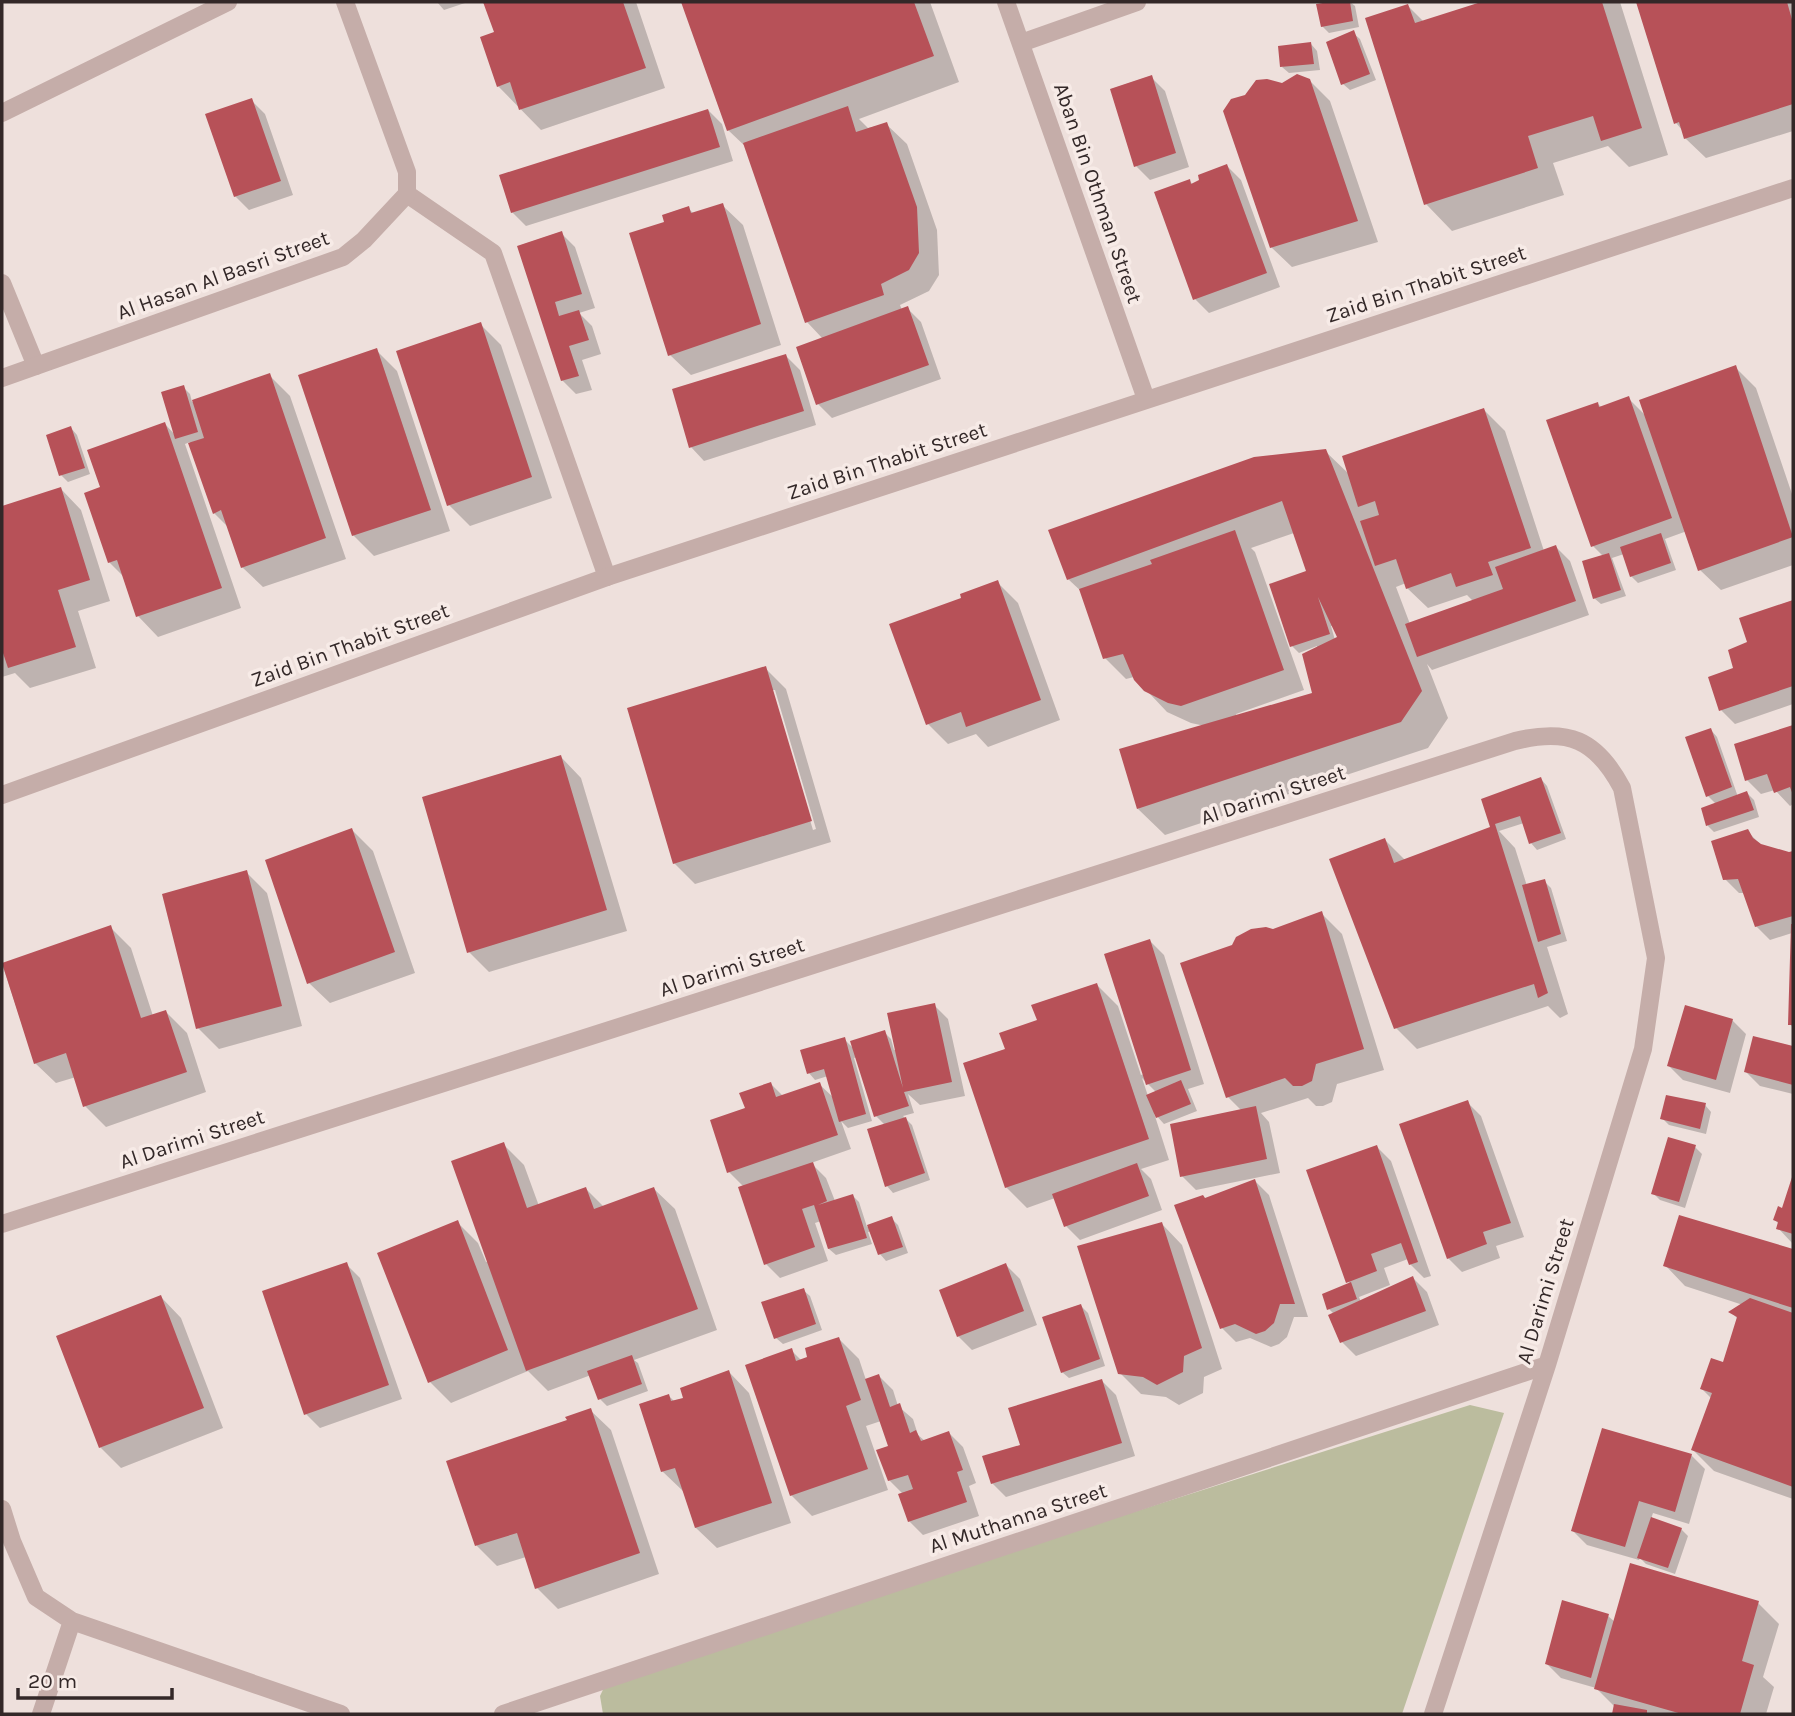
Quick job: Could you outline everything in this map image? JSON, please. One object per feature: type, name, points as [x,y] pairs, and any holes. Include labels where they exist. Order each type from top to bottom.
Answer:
[{"type":"street","points":[[2,113],[228,2]]},
{"type":"street","points":[[345,2],[407,172],[407,194],[494,253],[607,577]]},
{"type":"street","name":"Aban Bin Othman Street","points":[[1006,2],[1146,399]]},
{"type":"street","points":[[1021,43],[1137,2]]},
{"type":"street","name":"Zaid Bin Thabit Street","points":[[2,794],[607,577],[1793,188]]},
{"type":"street","name":"Al Hasan Al Basri Street","points":[[2,378],[344,257],[364,240],[407,194]]},
{"type":"street","points":[[2,282],[36,366]]},
{"type":"street","name":"Al Darimi Street","points":[[2,1224],[1515,741],[1540,735],[1566,737],[1591,747],[1610,765],[1622,788],[1656,958],[1643,1049],[1547,1365],[1433,1714]]},
{"type":"street","name":"Al Muthanna Street","points":[[503,1714],[1547,1365]]},
{"type":"street","points":[[2,1508],[12,1541],[36,1597],[72,1621],[341,1714]]},
{"type":"street","points":[[41,1714],[72,1621]]},
{"type":"green space","points":[[1470,1405],[1504,1413],[1402,1714],[603,1714],[600,1696],[608,1679]]},
{"type":"building","points":[[483,2],[623,2],[646,68],[519,110],[510,82],[497,87],[480,37],[494,32]]},
{"type":"building","points":[[681,2],[914,2],[934,56],[727,131]]},
{"type":"building","points":[[1350,2],[1353,21],[1321,27],[1316,4]]},
{"type":"building","points":[[1481,2],[1602,2],[1642,128],[1601,141],[1593,116],[1528,136],[1538,168],[1424,205],[1365,18],[1408,4],[1415,23]]},
{"type":"building","points":[[1636,2],[1787,2],[1793,23],[1793,104],[1684,139],[1679,122],[1674,124]]},
{"type":"building","points":[[1354,30],[1370,74],[1341,85],[1326,42]]},
{"type":"building","points":[[1311,42],[1314,64],[1280,67],[1278,46]]},
{"type":"building","points":[[1297,74],[1310,79],[1358,221],[1270,248],[1223,111],[1231,99],[1245,95],[1256,80],[1267,79],[1282,83]]},
{"type":"building","points":[[1152,75],[1176,153],[1134,167],[1110,89]]},
{"type":"building","points":[[252,98],[281,181],[234,197],[205,114]]},
{"type":"building","points":[[848,106],[856,132],[887,122],[917,207],[919,253],[909,270],[881,284],[884,295],[805,323],[743,143]]},
{"type":"building","points":[[708,109],[720,147],[511,213],[499,175]]},
{"type":"building","points":[[1227,164],[1267,273],[1193,300],[1154,192],[1190,179],[1191,184],[1199,180],[1198,175]]},
{"type":"building","points":[[723,203],[761,324],[668,356],[629,233],[664,222],[662,215],[689,206],[691,213]]},
{"type":"building","points":[[562,231],[582,294],[555,302],[559,316],[579,310],[589,340],[569,346],[579,376],[561,381],[517,246]]},
{"type":"building","points":[[908,306],[929,365],[816,405],[796,347]]},
{"type":"building","points":[[481,322],[532,477],[447,506],[396,351]]},
{"type":"building","points":[[377,348],[431,510],[352,536],[298,375]]},
{"type":"building","points":[[786,354],[804,411],[689,448],[672,389]]},
{"type":"building","points":[[1736,365],[1793,537],[1698,571],[1639,400]]},
{"type":"building","points":[[270,373],[326,538],[241,568],[221,510],[213,514],[188,443],[204,438],[192,400]]},
{"type":"building","points":[[184,385],[198,432],[175,439],[161,392]]},
{"type":"building","points":[[1629,396],[1672,518],[1591,547],[1546,420],[1598,402],[1599,407]]},
{"type":"building","points":[[1484,408],[1531,548],[1488,562],[1493,575],[1456,587],[1451,573],[1406,589],[1396,559],[1375,566],[1360,521],[1379,515],[1375,501],[1358,507],[1342,456]]},
{"type":"building","points":[[165,422],[222,588],[136,617],[117,560],[108,563],[84,493],[100,487],[87,450]]},
{"type":"building","points":[[71,426],[85,468],[59,476],[46,435]]},
{"type":"building","points":[[1326,449],[1422,691],[1401,722],[1137,809],[1119,749],[1312,693],[1302,654],[1337,637],[1318,597],[1330,634],[1290,647],[1269,584],[1306,571],[1282,501],[1067,580],[1048,530],[1254,457]]},
{"type":"building","points":[[61,487],[90,580],[58,590],[76,647],[8,668],[2,650],[2,506]]},
{"type":"building","points":[[1235,530],[1284,670],[1181,706],[1168,703],[1144,691],[1134,680],[1123,654],[1103,659],[1079,589],[1152,564],[1150,560]]},
{"type":"building","points":[[1661,533],[1671,563],[1630,577],[1620,547]]},
{"type":"building","points":[[1556,545],[1576,601],[1417,657],[1405,624],[1503,589],[1495,567]]},
{"type":"building","points":[[1609,553],[1621,590],[1593,599],[1582,561]]},
{"type":"building","points":[[998,580],[1041,700],[966,727],[961,712],[926,725],[889,624],[961,598],[960,594]]},
{"type":"building","points":[[1793,600],[1793,686],[1719,711],[1708,677],[1733,668],[1728,650],[1747,642],[1739,618]]},
{"type":"building","points":[[766,666],[812,821],[673,864],[627,708]]},
{"type":"building","points":[[1793,725],[1793,795],[1790,787],[1774,793],[1767,774],[1745,781],[1734,744]]},
{"type":"building","points":[[1711,728],[1732,787],[1706,797],[1685,737]]},
{"type":"building","points":[[561,755],[607,910],[467,953],[422,797]]},
{"type":"building","points":[[1541,777],[1561,833],[1529,844],[1520,816],[1495,824],[1548,993],[1538,998],[1534,984],[1394,1029],[1329,859],[1385,838],[1394,863],[1490,827],[1481,799]]},
{"type":"building","points":[[1747,791],[1754,810],[1706,826],[1701,808]]},
{"type":"building","points":[[352,828],[395,952],[307,984],[265,860]]},
{"type":"building","points":[[1748,829],[1753,838],[1761,844],[1793,851],[1793,916],[1755,927],[1738,879],[1723,880],[1711,841]]},
{"type":"building","points":[[247,870],[282,1006],[196,1029],[162,894]]},
{"type":"building","points":[[1545,879],[1561,934],[1538,942],[1522,885]]},
{"type":"building","points":[[1322,911],[1364,1049],[1316,1064],[1312,1081],[1302,1086],[1293,1086],[1285,1078],[1226,1098],[1180,963],[1232,945],[1236,937],[1251,929],[1273,929]]},
{"type":"building","points":[[1791,924],[1793,1025],[1788,1025]]},
{"type":"building","points":[[111,925],[141,1018],[166,1010],[187,1072],[83,1107],[66,1053],[34,1064],[2,963]]},
{"type":"building","points":[[1150,939],[1191,1070],[1146,1085],[1104,954]]},
{"type":"building","points":[[1097,983],[1149,1139],[1005,1188],[963,1063],[1005,1049],[999,1033],[1037,1020],[1031,1005]]},
{"type":"building","points":[[935,1003],[952,1082],[904,1092],[909,1106],[874,1117],[850,1041],[885,1030],[903,1088],[887,1013]]},
{"type":"building","points":[[1685,1005],[1733,1019],[1716,1080],[1667,1066]]},
{"type":"building","points":[[1753,1036],[1793,1046],[1793,1085],[1744,1072]]},
{"type":"building","points":[[845,1037],[866,1114],[839,1122],[824,1069],[807,1074],[800,1050]]},
{"type":"building","points":[[1181,1080],[1191,1104],[1156,1118],[1146,1095]]},
{"type":"building","points":[[771,1082],[776,1097],[820,1082],[838,1135],[727,1173],[710,1120],[745,1108],[739,1093]]},
{"type":"building","points":[[1666,1095],[1706,1103],[1700,1129],[1660,1119]]},
{"type":"building","points":[[1468,1100],[1511,1223],[1483,1232],[1487,1244],[1447,1259],[1399,1124]]},
{"type":"building","points":[[1256,1106],[1267,1159],[1180,1177],[1170,1124]]},
{"type":"building","points":[[906,1117],[925,1173],[885,1187],[867,1129]]},
{"type":"building","points":[[1668,1137],[1696,1145],[1679,1202],[1651,1194]]},
{"type":"building","points":[[504,1142],[527,1208],[586,1187],[594,1209],[654,1187],[698,1309],[526,1371],[451,1161]]},
{"type":"building","points":[[1377,1145],[1418,1262],[1409,1265],[1401,1243],[1371,1254],[1377,1271],[1346,1283],[1306,1170]]},
{"type":"building","points":[[813,1162],[827,1201],[818,1205],[853,1194],[867,1238],[828,1249],[814,1205],[802,1209],[815,1247],[764,1265],[738,1187]]},
{"type":"building","points":[[1137,1163],[1149,1196],[1064,1227],[1052,1194]]},
{"type":"building","points":[[1793,1174],[1793,1234],[1776,1229],[1778,1222],[1773,1220],[1778,1206],[1782,1208]]},
{"type":"building","points":[[1255,1179],[1295,1304],[1280,1304],[1274,1323],[1265,1331],[1256,1334],[1235,1324],[1220,1329],[1174,1205],[1203,1195],[1205,1198]]},
{"type":"building","points":[[1679,1215],[1793,1249],[1793,1308],[1663,1266]]},
{"type":"building","points":[[892,1216],[903,1247],[878,1255],[867,1225]]},
{"type":"building","points":[[458,1220],[508,1350],[428,1383],[377,1253]]},
{"type":"building","points":[[1162,1222],[1202,1348],[1184,1356],[1183,1372],[1157,1385],[1143,1377],[1118,1374],[1077,1246]]},
{"type":"building","points":[[347,1262],[389,1385],[304,1415],[262,1291]]},
{"type":"building","points":[[1006,1263],[1024,1311],[957,1337],[939,1290]]},
{"type":"building","points":[[1413,1276],[1426,1311],[1340,1343],[1328,1315]]},
{"type":"building","points":[[1351,1282],[1357,1299],[1327,1310],[1322,1294]]},
{"type":"building","points":[[804,1288],[816,1324],[774,1339],[761,1302]]},
{"type":"building","points":[[161,1295],[204,1408],[99,1448],[56,1336]]},
{"type":"building","points":[[1750,1298],[1793,1313],[1793,1487],[1691,1450],[1712,1393],[1700,1389],[1711,1358],[1723,1362],[1737,1317],[1728,1312]]},
{"type":"building","points":[[1081,1304],[1100,1359],[1061,1373],[1042,1317]]},
{"type":"building","points":[[839,1337],[861,1400],[846,1406],[868,1469],[790,1496],[745,1365],[792,1348],[796,1361],[807,1357],[805,1348]]},
{"type":"building","points":[[632,1355],[642,1384],[598,1400],[587,1371]]},
{"type":"building","points":[[729,1370],[772,1503],[695,1528],[675,1468],[661,1472],[639,1404],[669,1394],[671,1401],[683,1398],[680,1388]]},
{"type":"building","points":[[879,1374],[890,1407],[900,1403],[910,1433],[916,1430],[921,1441],[949,1431],[963,1470],[957,1472],[967,1502],[908,1522],[898,1494],[913,1489],[908,1475],[888,1481],[876,1450],[888,1446],[865,1379]]},
{"type":"building","points":[[1102,1379],[1122,1443],[991,1484],[982,1456],[1020,1445],[1008,1408]]},
{"type":"building","points":[[591,1408],[640,1553],[535,1589],[517,1533],[475,1546],[446,1461],[567,1420],[565,1417]]},
{"type":"building","points":[[1602,1428],[1692,1454],[1675,1512],[1639,1501],[1625,1547],[1571,1531]]},
{"type":"building","points":[[1651,1517],[1682,1528],[1668,1568],[1637,1558]]},
{"type":"building","points":[[1630,1563],[1759,1601],[1742,1661],[1754,1665],[1740,1714],[1682,1714],[1594,1689]]},
{"type":"building","points":[[1562,1600],[1609,1614],[1591,1678],[1545,1664]]},
{"type":"building","points":[[1614,1704],[1647,1710],[1647,1714],[1612,1714]]}]
